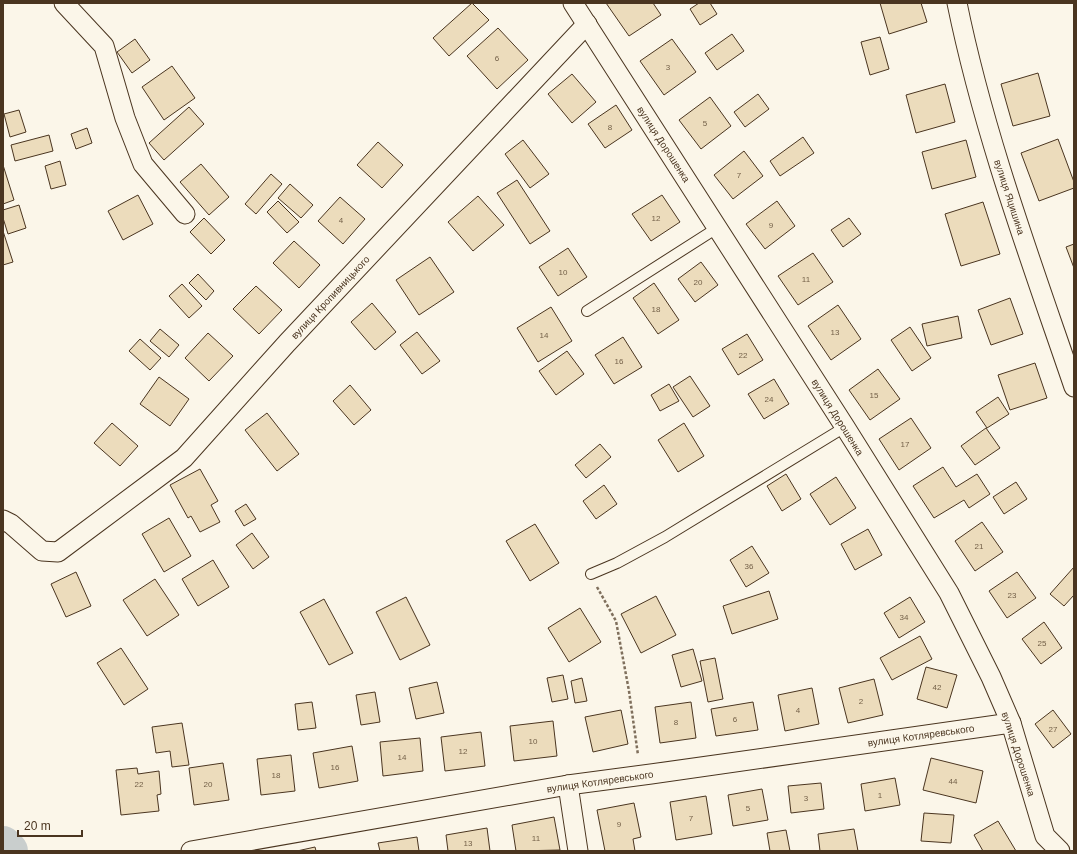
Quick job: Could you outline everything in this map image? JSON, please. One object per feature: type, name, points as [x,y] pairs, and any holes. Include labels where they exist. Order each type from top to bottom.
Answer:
[{"type":"street","points":[[64,3],[104,46],[125,118],[143,164],[185,214]]},
{"type":"street","name":"вулиця Дорошенка","points":[[573,3],[845,427],[949,593],[991,677],[1011,722],[1045,836],[1060,851]]},
{"type":"street","name":"вулиця Яцишина","points":[[957,3],[964,38],[998,164],[1074,387]]},
{"type":"street","name":"вулиця Кропивницького","points":[[3,520],[11,524],[42,551],[58,552],[184,458],[287,343],[587,24]]},
{"type":"street","name":"вулиця Котляревського","points":[[191,851],[568,785],[641,776],[1011,722]]},
{"type":"street","points":[[568,785],[578,851]]},
{"type":"lane","points":[[587,310],[718,228]]},
{"type":"lane","points":[[591,574],[617,563],[665,537],[845,427]]},
{"type":"path","points":[[591,574],[616,621],[629,691],[641,776]]},
{"type":"building","points":[[472,3],[489,20],[449,56],[433,38]]},
{"type":"building","points":[[606,3],[653,3],[661,15],[629,36]]},
{"type":"building","points":[[699,3],[710,3],[717,14],[700,25],[690,9]]},
{"type":"building","points":[[880,3],[921,3],[927,22],[889,34]]},
{"type":"building","points":[[498,28],[528,60],[497,89],[467,56]]},
{"type":"building","points":[[732,34],[744,51],[717,70],[705,53]]},
{"type":"building","points":[[880,37],[889,69],[870,75],[861,42]]},
{"type":"building","points":[[135,39],[150,60],[132,73],[117,52]]},
{"type":"building","points":[[672,39],[696,72],[664,95],[640,61]]},
{"type":"building","points":[[172,66],[195,98],[164,120],[142,87]]},
{"type":"building","points":[[1038,73],[1050,116],[1013,126],[1001,84]]},
{"type":"building","points":[[572,74],[596,102],[572,123],[548,94]]},
{"type":"building","points":[[945,84],[955,122],[916,133],[906,95]]},
{"type":"building","points":[[758,94],[769,109],[745,127],[734,112]]},
{"type":"building","points":[[710,97],[731,126],[701,149],[679,120]]},
{"type":"building","points":[[616,105],[632,130],[605,148],[588,124]]},
{"type":"building","points":[[189,107],[204,124],[164,160],[149,143]]},
{"type":"building","points":[[19,110],[26,132],[10,137],[4,114]]},
{"type":"building","points":[[87,128],[92,143],[76,149],[71,134]]},
{"type":"building","points":[[49,135],[53,151],[15,161],[11,145]]},
{"type":"building","points":[[803,137],[814,153],[780,176],[770,161]]},
{"type":"building","points":[[1058,139],[1074,182],[1074,188],[1039,201],[1021,153]]},
{"type":"building","points":[[523,140],[549,174],[530,188],[505,154]]},
{"type":"building","points":[[966,140],[976,177],[932,189],[922,152]]},
{"type":"building","points":[[378,142],[403,165],[382,188],[357,165]]},
{"type":"building","points":[[744,151],[763,176],[733,199],[714,175]]},
{"type":"building","points":[[60,161],[66,185],[51,189],[45,166]]},
{"type":"building","points":[[201,164],[229,197],[209,215],[180,182]]},
{"type":"building","points":[[3,165],[14,200],[3,204]]},
{"type":"building","points":[[271,174],[282,184],[256,214],[245,204]]},
{"type":"building","points":[[517,180],[550,231],[530,244],[497,193]]},
{"type":"building","points":[[290,184],[313,205],[301,218],[278,198]]},
{"type":"building","points":[[138,195],[153,224],[123,240],[108,211]]},
{"type":"building","points":[[662,195],[680,222],[651,241],[632,214]]},
{"type":"building","points":[[478,196],[504,225],[473,251],[448,222]]},
{"type":"building","points":[[340,197],[365,219],[343,244],[318,221]]},
{"type":"building","points":[[278,201],[299,222],[287,233],[267,212]]},
{"type":"building","points":[[777,201],[795,226],[765,249],[746,224]]},
{"type":"building","points":[[983,202],[1000,254],[961,266],[945,214]]},
{"type":"building","points":[[19,205],[26,228],[8,234],[3,218],[3,210]]},
{"type":"building","points":[[204,218],[225,240],[211,254],[190,232]]},
{"type":"building","points":[[849,218],[861,234],[843,247],[831,230]]},
{"type":"building","points":[[3,231],[13,262],[3,265]]},
{"type":"building","points":[[294,241],[320,265],[299,288],[273,263]]},
{"type":"building","points":[[1074,244],[1074,268],[1066,247]]},
{"type":"building","points":[[568,248],[587,277],[558,296],[539,267]]},
{"type":"building","points":[[813,253],[833,282],[798,305],[778,276]]},
{"type":"building","points":[[430,257],[454,292],[419,315],[396,280]]},
{"type":"building","points":[[701,262],[718,285],[695,302],[678,279]]},
{"type":"building","points":[[198,274],[214,291],[206,300],[189,283]]},
{"type":"building","points":[[654,283],[679,320],[658,334],[633,298]]},
{"type":"building","points":[[182,284],[202,306],[189,318],[169,296]]},
{"type":"building","points":[[256,286],[282,310],[259,334],[233,309]]},
{"type":"building","points":[[1010,298],[1023,334],[991,345],[978,310]]},
{"type":"building","points":[[372,303],[396,332],[375,350],[351,322]]},
{"type":"building","points":[[838,305],[861,339],[831,360],[808,326]]},
{"type":"building","points":[[551,307],[572,341],[538,362],[517,328]]},
{"type":"building","points":[[958,316],[962,338],[927,346],[922,324]]},
{"type":"building","points":[[910,327],[931,358],[912,371],[891,340]]},
{"type":"building","points":[[160,329],[179,345],[169,357],[150,341]]},
{"type":"building","points":[[417,332],[440,361],[422,374],[400,345]]},
{"type":"building","points":[[208,333],[233,356],[209,381],[185,358]]},
{"type":"building","points":[[747,334],[763,360],[738,375],[722,349]]},
{"type":"building","points":[[623,337],[642,367],[614,384],[595,355]]},
{"type":"building","points":[[140,339],[161,358],[150,370],[129,351]]},
{"type":"building","points":[[567,351],[584,374],[556,395],[539,371]]},
{"type":"building","points":[[1035,363],[1047,398],[1010,410],[998,375]]},
{"type":"building","points":[[878,369],[900,399],[870,420],[849,390]]},
{"type":"building","points":[[690,376],[710,406],[693,417],[673,387]]},
{"type":"building","points":[[159,377],[189,399],[170,426],[140,404]]},
{"type":"building","points":[[774,379],[789,404],[764,419],[748,394]]},
{"type":"building","points":[[669,384],[679,401],[660,411],[651,395]]},
{"type":"building","points":[[350,385],[371,410],[354,425],[333,401]]},
{"type":"building","points":[[998,397],[1009,414],[987,428],[976,412]]},
{"type":"building","points":[[267,413],[299,454],[277,471],[245,430]]},
{"type":"building","points":[[911,418],[931,448],[899,470],[879,439]]},
{"type":"building","points":[[112,423],[138,446],[120,466],[94,443]]},
{"type":"building","points":[[684,423],[704,456],[678,472],[658,440]]},
{"type":"building","points":[[986,428],[1000,448],[975,465],[961,446]]},
{"type":"building","points":[[600,444],[611,457],[586,478],[575,465]]},
{"type":"building","points":[[943,467],[956,487],[977,474],[990,494],[969,508],[964,500],[934,518],[913,486]]},
{"type":"building","points":[[200,469],[218,501],[211,505],[220,522],[200,532],[191,516],[188,518],[170,485]]},
{"type":"building","points":[[786,474],[801,499],[782,511],[767,486]]},
{"type":"building","points":[[836,477],[856,508],[830,525],[810,494]]},
{"type":"building","points":[[1016,482],[1027,499],[1004,514],[993,497]]},
{"type":"building","points":[[604,485],[617,504],[596,519],[583,501]]},
{"type":"building","points":[[246,504],[256,519],[244,526],[235,511]]},
{"type":"building","points":[[169,518],[191,556],[164,572],[142,534]]},
{"type":"building","points":[[982,522],[1003,552],[975,571],[955,541]]},
{"type":"building","points":[[535,524],[559,563],[530,581],[506,541]]},
{"type":"building","points":[[868,529],[882,555],[855,570],[841,544]]},
{"type":"building","points":[[252,533],[269,557],[253,569],[236,545]]},
{"type":"building","points":[[752,546],[769,573],[746,587],[730,560]]},
{"type":"building","points":[[213,560],[229,587],[198,606],[182,579]]},
{"type":"building","points":[[1074,567],[1074,595],[1064,606],[1050,594]]},
{"type":"building","points":[[76,572],[91,606],[66,617],[51,584]]},
{"type":"building","points":[[1017,572],[1036,598],[1007,618],[989,591]]},
{"type":"building","points":[[155,579],[179,615],[147,636],[123,600]]},
{"type":"building","points":[[769,591],[778,619],[732,634],[723,606]]},
{"type":"building","points":[[656,596],[676,635],[641,653],[621,614]]},
{"type":"building","points":[[406,597],[430,645],[400,660],[376,612]]},
{"type":"building","points":[[910,597],[925,622],[899,638],[884,613]]},
{"type":"building","points":[[324,599],[353,653],[329,665],[300,612]]},
{"type":"building","points":[[580,608],[601,642],[569,662],[548,628]]},
{"type":"building","points":[[1044,622],[1062,648],[1041,664],[1022,639]]},
{"type":"building","points":[[920,636],[932,659],[892,680],[880,658]]},
{"type":"building","points":[[121,648],[148,689],[124,705],[97,663]]},
{"type":"building","points":[[693,649],[702,681],[681,687],[672,655]]},
{"type":"building","points":[[715,658],[723,699],[708,702],[700,661]]},
{"type":"building","points":[[926,667],[957,675],[947,708],[917,699]]},
{"type":"building","points":[[563,675],[568,699],[552,702],[547,678]]},
{"type":"building","points":[[582,678],[587,701],[575,703],[571,681]]},
{"type":"building","points":[[874,679],[883,715],[848,723],[839,688]]},
{"type":"building","points":[[437,682],[444,713],[416,719],[409,688]]},
{"type":"building","points":[[812,688],[819,724],[785,731],[778,695]]},
{"type":"building","points":[[375,692],[380,722],[361,725],[356,695]]},
{"type":"building","points":[[312,702],[316,728],[298,730],[295,704]]},
{"type":"building","points":[[691,702],[696,738],[660,743],[655,707]]},
{"type":"building","points":[[753,702],[758,730],[716,736],[711,709]]},
{"type":"building","points":[[621,710],[628,744],[593,752],[585,717]]},
{"type":"building","points":[[1053,710],[1071,734],[1053,748],[1035,724]]},
{"type":"building","points":[[553,721],[557,756],[514,761],[510,726]]},
{"type":"building","points":[[182,723],[189,765],[172,767],[170,751],[156,753],[152,727]]},
{"type":"building","points":[[481,732],[485,766],[445,771],[441,737]]},
{"type":"building","points":[[420,738],[423,771],[383,776],[380,742]]},
{"type":"building","points":[[352,746],[358,781],[319,788],[313,753]]},
{"type":"building","points":[[291,755],[295,791],[261,795],[257,759]]},
{"type":"building","points":[[931,758],[983,771],[976,803],[923,790]]},
{"type":"building","points":[[223,763],[229,800],[194,805],[189,768]]},
{"type":"building","points":[[137,768],[138,774],[159,771],[161,794],[157,795],[159,811],[121,815],[116,770]]},
{"type":"building","points":[[895,778],[900,805],[865,811],[861,784]]},
{"type":"building","points":[[821,783],[824,809],[791,813],[788,786]]},
{"type":"building","points":[[762,789],[768,820],[733,826],[728,795]]},
{"type":"building","points":[[706,796],[712,834],[676,840],[670,802]]},
{"type":"building","points":[[634,803],[641,837],[633,839],[635,851],[605,851],[597,810]]},
{"type":"building","points":[[924,813],[954,815],[951,843],[921,841]]},
{"type":"building","points":[[554,817],[560,850],[516,851],[512,825]]},
{"type":"building","points":[[998,821],[1016,851],[983,851],[974,835]]},
{"type":"building","points":[[487,828],[490,851],[448,851],[446,835]]},
{"type":"building","points":[[854,829],[858,851],[820,851],[818,834]]},
{"type":"building","points":[[786,830],[790,851],[770,851],[767,833]]},
{"type":"building","points":[[417,837],[419,851],[380,851],[378,843]]},
{"type":"building","points":[[315,847],[316,851],[297,851]]},
{"type":"waterway","points":[[3,845],[9,851]]}]
